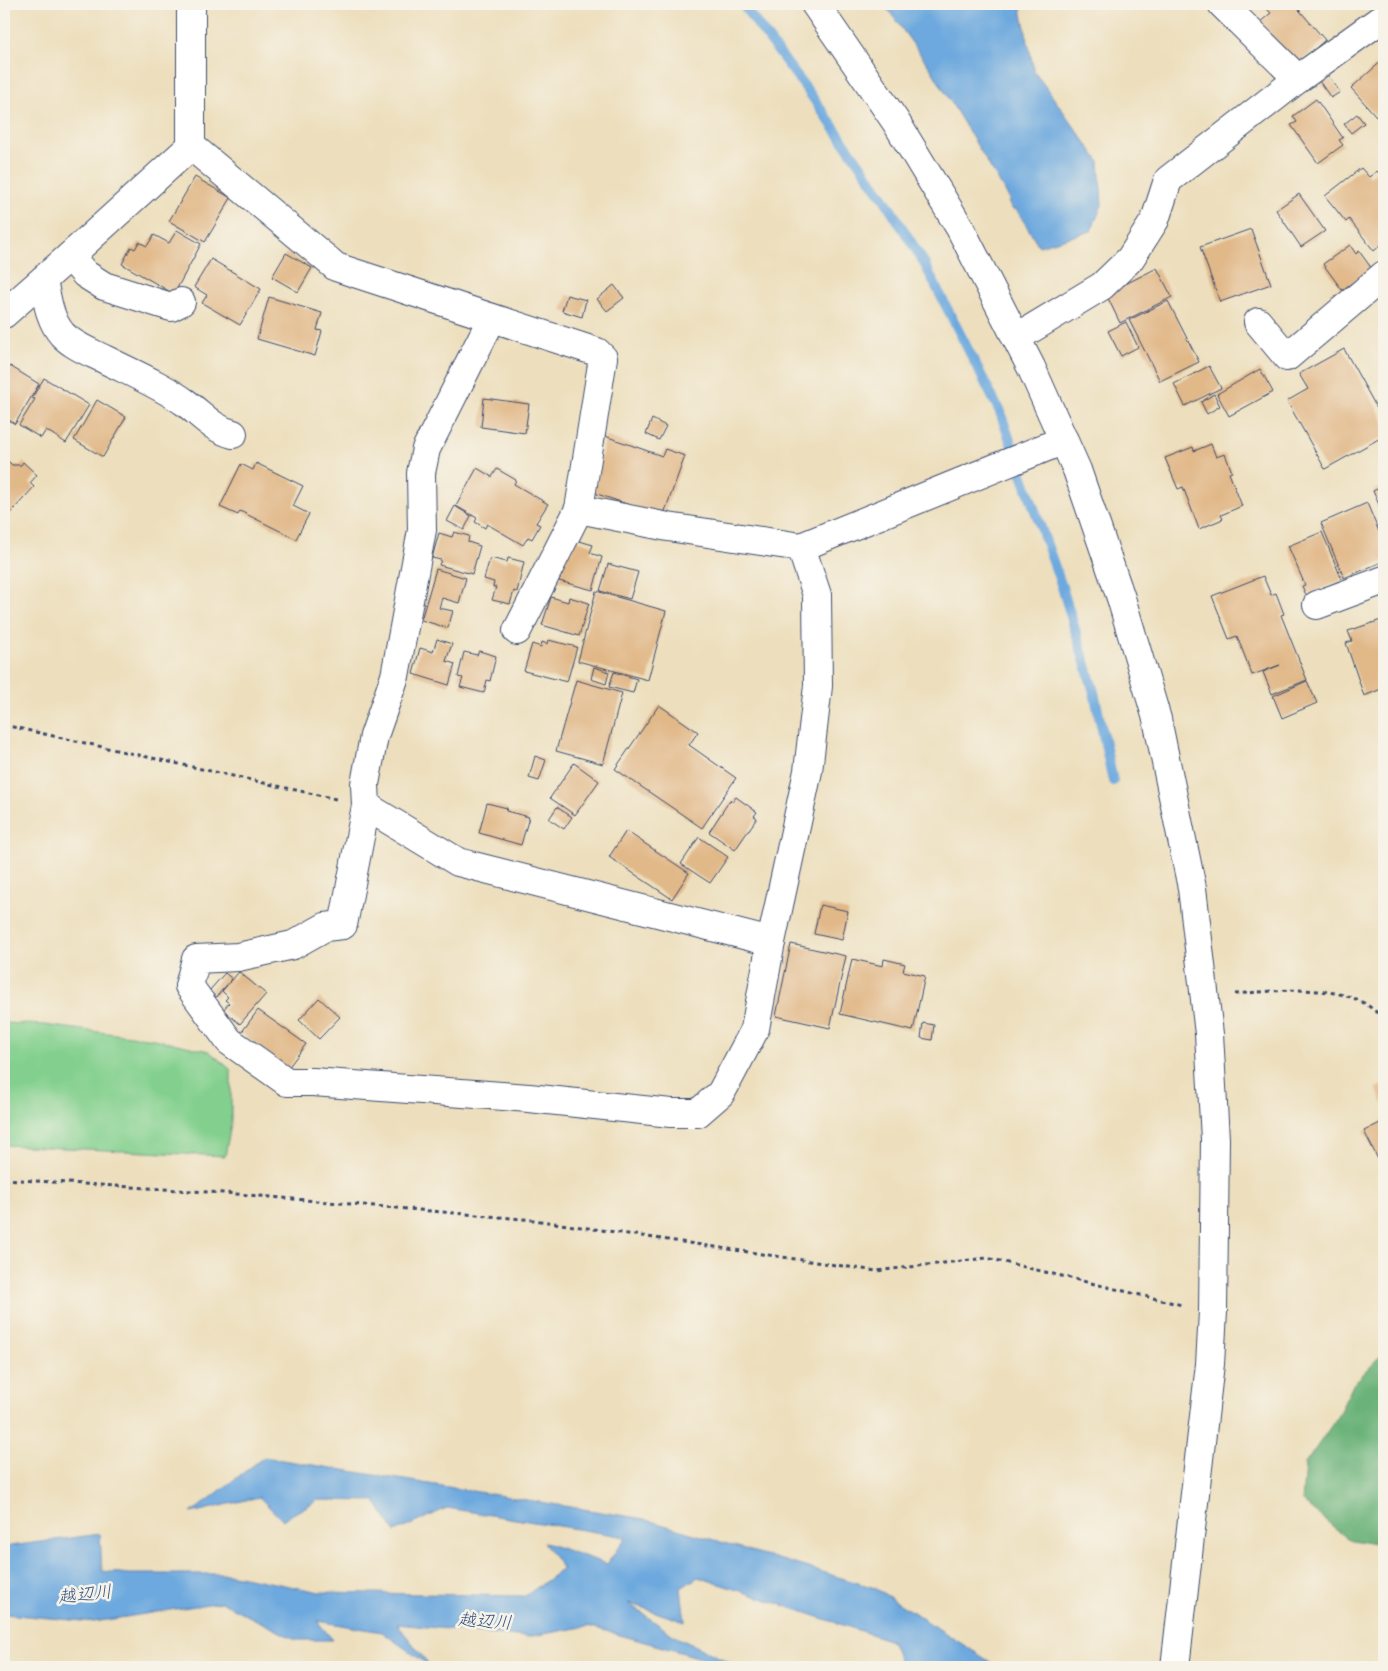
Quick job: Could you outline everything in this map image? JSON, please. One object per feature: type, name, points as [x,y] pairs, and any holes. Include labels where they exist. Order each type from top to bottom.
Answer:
[{"type":"street","points":[[4,314],[191,146],[192,4]]},
{"type":"street","points":[[815,4],[901,130],[960,228],[1032,368],[1077,470],[1121,598],[1157,719],[1192,888],[1208,1034],[1215,1139],[1213,1312],[1210,1364],[1175,1667]]},
{"type":"street","points":[[1222,4],[1298,78]]},
{"type":"street","points":[[1016,338],[1102,286],[1130,259],[1155,220],[1168,180],[1298,78],[1384,17]]},
{"type":"street","points":[[191,146],[336,267],[597,352],[604,358],[579,510],[517,631]]},
{"type":"street","points":[[70,256],[85,274],[104,286],[171,307],[181,302]]},
{"type":"street","points":[[1258,322],[1287,357],[1384,275]]},
{"type":"street","points":[[43,280],[50,316],[62,334],[79,347],[156,384],[186,403],[220,430],[233,434]]},
{"type":"street","points":[[492,318],[426,449],[421,473],[422,530],[395,676],[374,736],[365,784],[366,806],[343,925],[325,927],[293,945],[238,957],[196,959],[189,986],[229,1041],[287,1082],[313,1082],[530,1098],[671,1113],[698,1113],[721,1093],[755,1029],[771,942],[808,771],[818,686],[817,595],[801,547]]},
{"type":"street","points":[[579,510],[668,527],[801,547],[1064,440]]},
{"type":"street","points":[[1317,605],[1384,580]]},
{"type":"street","points":[[366,806],[458,862],[771,942]]},
{"type":"path","points":[[4,725],[366,806]]},
{"type":"path","points":[[1204,996],[1293,990],[1333,993],[1362,1002],[1384,1018]]},
{"type":"path","points":[[4,1179],[235,1194],[534,1220],[876,1271],[987,1258],[1213,1312]]},
{"type":"green space","points":[[4,1023],[44,1025],[154,1039],[209,1051],[231,1070],[231,1124],[225,1156],[4,1145]]},
{"type":"green space","points":[[1384,1353],[1384,1546],[1348,1539],[1302,1501],[1305,1464],[1336,1419],[1354,1383]]},
{"type":"water","points":[[884,4],[1020,4],[1034,71],[1099,161],[1102,205],[1091,231],[1039,246],[1016,209],[1013,210],[1008,202],[1010,200],[931,69]]},
{"type":"water","name":"越辺川","points":[[264,1457],[644,1519],[875,1588],[998,1667],[902,1667],[891,1641],[698,1577],[681,1588],[685,1622],[628,1603],[676,1637],[740,1667],[733,1667],[588,1626],[527,1637],[397,1624],[431,1667],[382,1632],[317,1621],[333,1640],[296,1640],[221,1602],[94,1622],[4,1614],[4,1550],[10,1546],[100,1534],[102,1571],[129,1574],[228,1574],[320,1592],[525,1596],[563,1569],[543,1542],[607,1564],[626,1537],[447,1508],[395,1532],[375,1501],[318,1500],[282,1520],[259,1497],[191,1513]]},
{"type":"building","points":[[1269,4],[1294,4],[1325,40],[1297,65],[1260,22],[1271,13],[1265,7]]},
{"type":"building","points":[[1384,59],[1384,125],[1351,88]]},
{"type":"building","points":[[1328,75],[1340,92],[1331,98],[1319,81]]},
{"type":"building","points":[[1316,99],[1343,138],[1339,140],[1343,145],[1318,163],[1291,125],[1297,122],[1293,116]]},
{"type":"building","points":[[1357,114],[1364,123],[1351,133],[1344,124]]},
{"type":"building","points":[[1361,168],[1369,177],[1377,171],[1384,179],[1384,242],[1374,251],[1349,219],[1346,222],[1325,196]]},
{"type":"building","points":[[195,177],[231,198],[205,242],[169,221]]},
{"type":"building","points":[[1299,194],[1325,231],[1301,247],[1276,210]]},
{"type":"building","points":[[1251,229],[1271,284],[1220,302],[1200,247]]},
{"type":"building","points":[[177,230],[201,244],[174,294],[122,264],[131,247],[135,249],[139,242],[147,246],[154,235],[169,243]]},
{"type":"building","points":[[1350,245],[1356,254],[1359,251],[1372,269],[1342,290],[1323,264]]},
{"type":"building","points":[[286,253],[312,268],[298,292],[272,277]]},
{"type":"building","points":[[211,259],[261,289],[240,325],[202,303],[207,295],[194,287]]},
{"type":"building","points":[[1157,268],[1172,297],[1120,323],[1106,294]]},
{"type":"building","points":[[614,285],[624,298],[607,311],[597,299]]},
{"type":"building","points":[[567,295],[586,300],[582,317],[562,311]]},
{"type":"building","points":[[269,297],[322,313],[317,330],[322,331],[315,356],[257,339]]},
{"type":"building","points":[[1168,301],[1199,362],[1160,381],[1129,320]]},
{"type":"building","points":[[1126,322],[1138,347],[1121,356],[1108,331]]},
{"type":"building","points":[[1344,349],[1384,421],[1384,436],[1325,469],[1287,401],[1308,389],[1299,374]]},
{"type":"building","points":[[10,366],[39,384],[15,424],[4,417],[4,376]]},
{"type":"building","points":[[1209,366],[1221,388],[1185,406],[1174,384]]},
{"type":"building","points":[[1260,369],[1273,392],[1229,416],[1217,394]]},
{"type":"building","points":[[44,378],[89,405],[66,443],[46,430],[41,438],[19,425],[35,399],[32,398]]},
{"type":"building","points":[[1214,394],[1220,406],[1207,414],[1201,402]]},
{"type":"building","points":[[484,398],[529,404],[525,433],[481,427]]},
{"type":"building","points":[[97,400],[126,417],[103,457],[74,440]]},
{"type":"building","points":[[652,419],[666,426],[659,440],[646,434]]},
{"type":"building","points":[[605,436],[662,456],[665,449],[685,456],[665,511],[660,515],[597,494],[595,490]]},
{"type":"building","points":[[1211,444],[1216,457],[1225,454],[1232,472],[1229,473],[1242,506],[1221,515],[1223,519],[1199,529],[1183,487],[1178,489],[1165,458],[1193,447],[1194,451]]},
{"type":"building","points":[[4,457],[12,465],[21,465],[23,462],[37,475],[30,483],[34,487],[4,520]]},
{"type":"building","points":[[256,463],[303,486],[293,506],[309,514],[296,539],[240,511],[238,515],[220,507],[241,464],[253,470]]},
{"type":"building","points":[[477,468],[492,477],[497,469],[516,480],[514,484],[548,504],[536,523],[540,525],[532,539],[528,537],[523,545],[487,524],[485,528],[475,522],[477,518],[456,506]]},
{"type":"building","points":[[1384,486],[1384,516],[1373,491]]},
{"type":"building","points":[[1367,503],[1384,544],[1384,561],[1344,578],[1321,523]]},
{"type":"building","points":[[455,506],[471,516],[464,530],[447,521]]},
{"type":"building","points":[[454,532],[469,536],[468,542],[480,546],[472,574],[439,565],[441,560],[432,558],[439,533],[452,537]]},
{"type":"building","points":[[1322,532],[1342,580],[1306,595],[1302,586],[1305,585],[1288,546]]},
{"type":"building","points":[[576,540],[593,545],[590,553],[602,557],[593,590],[559,581],[568,552],[572,553]]},
{"type":"building","points":[[490,558],[507,562],[508,558],[524,562],[517,592],[514,591],[510,604],[492,600],[496,587],[493,587],[494,582],[484,579]]},
{"type":"building","points":[[608,564],[638,572],[630,599],[600,591]]},
{"type":"building","points":[[436,569],[466,578],[459,603],[442,598],[439,608],[453,611],[448,628],[421,620]]},
{"type":"building","points":[[1263,576],[1271,595],[1276,593],[1284,614],[1281,615],[1307,680],[1272,694],[1263,672],[1280,665],[1252,675],[1237,636],[1229,639],[1212,596]]},
{"type":"building","points":[[596,591],[666,611],[648,680],[578,661]]},
{"type":"building","points":[[551,597],[568,602],[569,597],[589,603],[579,636],[542,625]]},
{"type":"building","points":[[1384,619],[1384,688],[1364,696],[1346,643],[1352,641],[1348,631]]},
{"type":"building","points":[[437,639],[452,644],[446,661],[455,664],[449,685],[413,674],[420,648],[433,652]]},
{"type":"building","points":[[548,640],[577,647],[567,682],[524,671],[532,644],[541,647],[542,642],[547,644]]},
{"type":"building","points":[[479,651],[496,656],[490,681],[487,680],[484,693],[460,687],[463,678],[458,677],[464,652],[477,655]]},
{"type":"building","points":[[594,667],[609,672],[606,684],[591,679]]},
{"type":"building","points":[[614,672],[637,679],[633,693],[609,687]]},
{"type":"building","points":[[576,680],[622,693],[603,764],[556,751]]},
{"type":"building","points":[[1307,681],[1317,703],[1282,718],[1273,696]]},
{"type":"building","points":[[659,705],[698,732],[689,745],[736,778],[702,828],[615,769]]},
{"type":"building","points":[[535,756],[546,760],[539,781],[529,778]]},
{"type":"building","points":[[574,763],[599,781],[575,815],[550,798]]},
{"type":"building","points":[[736,797],[757,812],[754,816],[757,818],[735,850],[709,832],[730,800],[732,802]]},
{"type":"building","points":[[487,803],[507,808],[506,811],[529,817],[521,845],[479,833]]},
{"type":"building","points":[[557,807],[572,817],[564,829],[549,819]]},
{"type":"building","points":[[626,831],[689,873],[672,899],[609,857]]},
{"type":"building","points":[[699,837],[728,857],[710,883],[681,864]]},
{"type":"building","points":[[820,905],[848,911],[842,940],[814,934]]},
{"type":"building","points":[[791,944],[846,956],[830,1028],[776,1016]]},
{"type":"building","points":[[852,959],[883,966],[884,959],[905,964],[903,971],[925,976],[913,1031],[840,1014]]},
{"type":"building","points":[[239,972],[266,994],[240,1024],[223,1010],[229,1003],[225,1000],[228,997],[222,991]]},
{"type":"building","points":[[225,973],[232,979],[216,997],[209,991]]},
{"type":"building","points":[[319,998],[340,1017],[319,1039],[299,1020]]},
{"type":"building","points":[[258,1010],[306,1044],[288,1068],[241,1033]]},
{"type":"building","points":[[923,1023],[934,1025],[932,1040],[921,1038]]},
{"type":"building","points":[[1384,1084],[1384,1105],[1376,1088]]},
{"type":"building","points":[[1384,1121],[1384,1171],[1364,1131]]},
{"type":"waterway","points":[[742,4],[808,91],[885,200],[923,261],[1000,412],[1062,587],[1094,692],[1113,781]]}]
